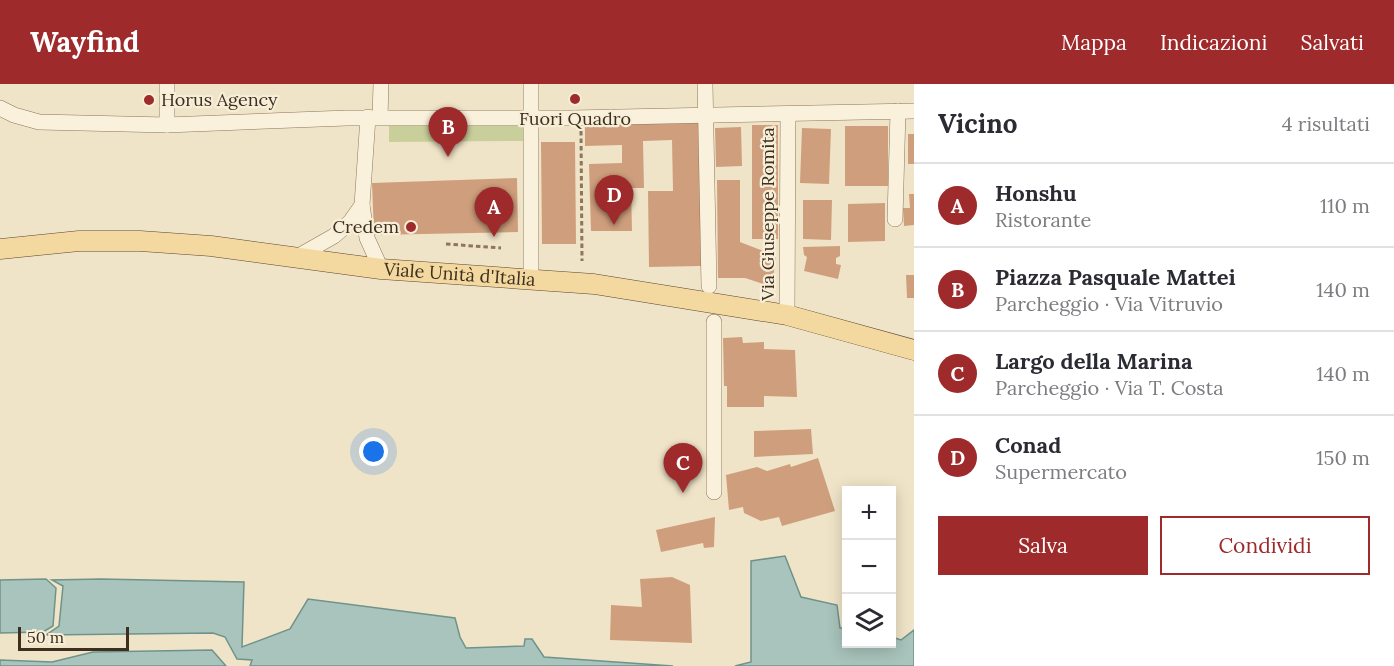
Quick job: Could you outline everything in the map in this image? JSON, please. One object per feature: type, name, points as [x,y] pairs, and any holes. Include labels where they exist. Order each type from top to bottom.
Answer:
[{"type":"main road","name":"Viale Unità d'Italia","points":[[0,249],[79,240],[140,241],[211,246],[381,269],[594,284],[787,315],[914,350]]},
{"type":"street","points":[[167,84],[167,125]]},
{"type":"street","points":[[381,84],[362,205],[367,238],[381,269]]},
{"type":"street","points":[[531,84],[531,279]]},
{"type":"street","points":[[705,84],[709,285]]},
{"type":"street","points":[[0,108],[14,115],[39,122],[167,125],[374,117],[580,118],[914,111]]},
{"type":"street","points":[[895,219],[897,111]]},
{"type":"street","name":"Via Giuseppe Romita","points":[[787,315],[788,114]]},
{"type":"street","points":[[297,257],[334,236],[350,222],[362,205]]},
{"type":"street","points":[[714,322],[714,492]]},
{"type":"path","points":[[580,118],[582,261]]},
{"type":"path","points":[[446,244],[501,248]]},
{"type":"green space","points":[[389,124],[523,124],[523,141],[389,142]]},
{"type":"water","points":[[785,556],[801,597],[837,605],[840,628],[842,628],[842,648],[896,648],[896,638],[901,640],[914,630],[914,666],[735,666],[751,662],[751,561]]},
{"type":"water","points":[[46,579],[56,588],[53,626],[43,632],[0,633],[0,580]]},
{"type":"water","points":[[52,580],[244,582],[242,647],[290,629],[308,599],[455,618],[460,637],[466,648],[524,646],[525,639],[532,639],[544,657],[673,666],[250,666],[252,660],[237,659],[225,637],[213,633],[46,635],[59,626],[63,586]]},
{"type":"water","points":[[212,650],[226,666],[0,666],[0,660],[52,662],[93,652]]},
{"type":"building","points":[[699,123],[701,266],[649,267],[648,191],[673,191],[672,140],[643,141],[644,188],[631,188],[632,231],[591,231],[589,164],[622,163],[622,145],[585,146],[585,124]]},
{"type":"building","points":[[752,125],[778,125],[778,239],[752,239]]},
{"type":"building","points":[[845,126],[888,126],[888,186],[845,186]]},
{"type":"building","points":[[741,127],[742,166],[716,167],[715,128]]},
{"type":"building","points":[[802,128],[831,129],[829,184],[800,183]]},
{"type":"building","points":[[908,134],[914,134],[914,164],[908,164]]},
{"type":"building","points":[[541,142],[575,142],[576,244],[542,244]]},
{"type":"building","points":[[517,178],[518,232],[374,235],[372,183]]},
{"type":"building","points":[[717,180],[740,180],[740,242],[776,256],[772,287],[745,278],[718,278]]},
{"type":"building","points":[[909,194],[914,194],[914,225],[904,226],[903,208],[910,208]]},
{"type":"building","points":[[803,200],[832,200],[831,240],[803,239]]},
{"type":"building","points":[[885,203],[885,241],[848,242],[848,204]]},
{"type":"building","points":[[840,246],[840,256],[836,258],[836,264],[841,265],[838,279],[804,271],[807,257],[804,255],[803,247]]},
{"type":"building","points":[[906,275],[914,275],[914,298],[907,298]]},
{"type":"building","points":[[742,337],[743,343],[764,342],[764,349],[795,350],[797,397],[764,396],[764,407],[727,407],[723,338]]},
{"type":"building","points":[[811,429],[813,454],[754,457],[754,431]]},
{"type":"building","points":[[818,458],[835,511],[782,526],[779,517],[761,521],[744,513],[743,507],[729,510],[726,475],[757,467],[767,471],[790,464],[791,467]]},
{"type":"building","points":[[715,517],[714,547],[704,548],[703,543],[661,552],[656,530]]},
{"type":"building","points":[[672,577],[690,585],[692,643],[610,640],[611,605],[642,607],[640,579]]},
{"type":"place","name":"Fuori Quadro","points":[[575,99]]},
{"type":"place","name":"Horus Agency","points":[[149,100]]},
{"type":"place","name":"Piazza Pasquale Mattei","points":[[448,157]]},
{"type":"place","name":"Conad","points":[[614,225]]},
{"type":"place","name":"Credem","points":[[411,227]]},
{"type":"place","name":"Honshu","points":[[494,237]]},
{"type":"place","name":"Largo della Marina","points":[[683,493]]}]
